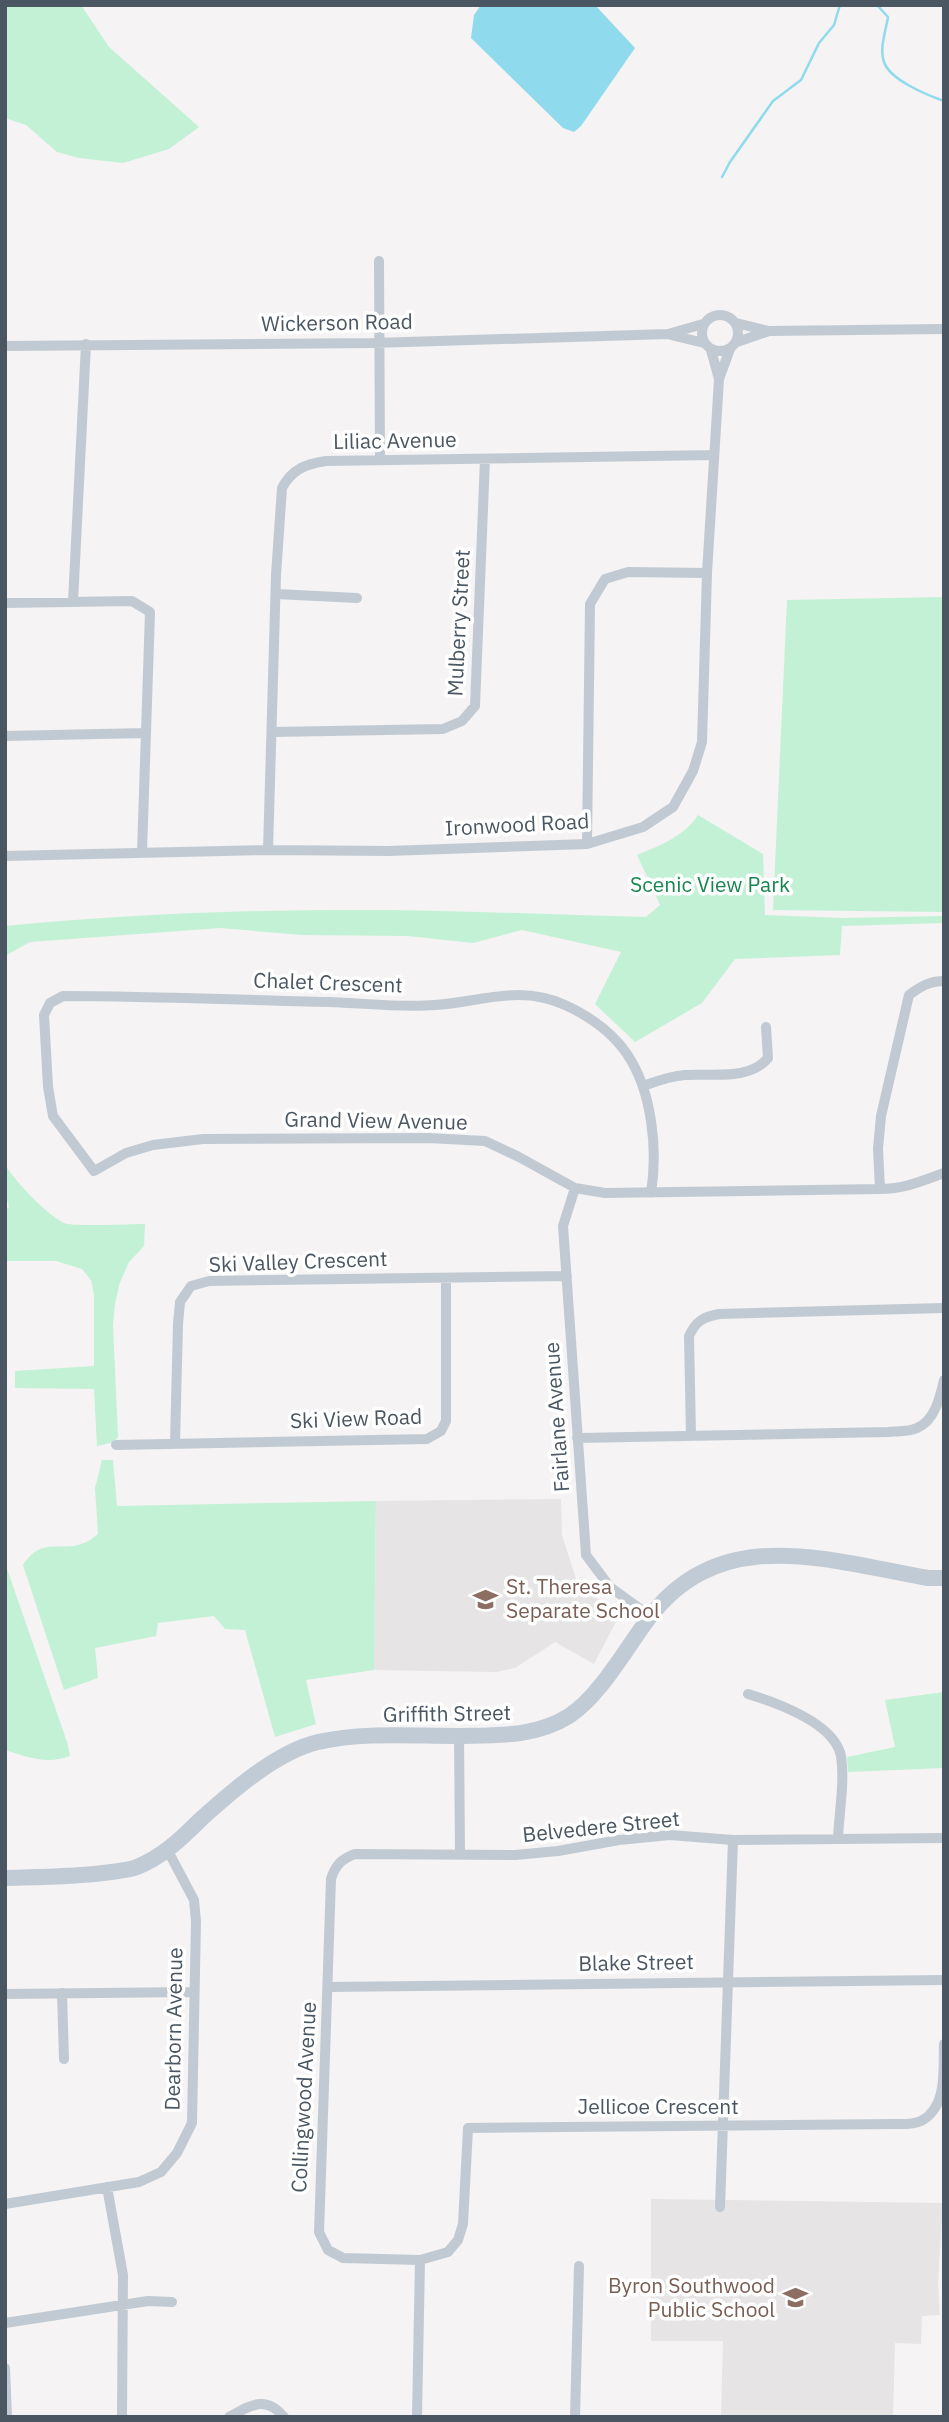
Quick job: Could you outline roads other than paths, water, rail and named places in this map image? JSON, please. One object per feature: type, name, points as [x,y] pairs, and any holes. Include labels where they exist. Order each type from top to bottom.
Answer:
[{"type":"street","points":[[379,261],[380,460]]},
{"type":"street","points":[[734,345],[739,331],[736,323],[729,316],[719,314],[710,317],[701,334],[708,346],[721,352],[768,331]]},
{"type":"street","points":[[736,323],[768,331],[944,328]]},
{"type":"street","name":"Wickerson Road","points":[[5,346],[379,343],[668,334],[704,324]]},
{"type":"street","name":"Wickerson Road","points":[[668,334],[708,346]]},
{"type":"street","points":[[73,603],[86,344]]},
{"type":"street","name":"Ironwood Road","points":[[5,856],[268,850],[387,851],[587,844],[643,827],[673,807],[693,771],[702,742],[707,573],[719,379],[734,345]]},
{"type":"street","name":"Ironwood Road","points":[[708,346],[719,379]]},
{"type":"street","name":"Liliac Avenue","points":[[268,850],[282,488],[287,478],[296,470],[308,464],[326,461],[714,455]]},
{"type":"street","name":"Mulberry Street","points":[[273,733],[443,729],[462,721],[475,706],[485,459]]},
{"type":"street","points":[[587,844],[590,604],[605,579],[628,572],[707,573]]},
{"type":"street","points":[[276,594],[356,598]]},
{"type":"street","points":[[5,603],[132,601],[150,612],[142,852]]},
{"type":"street","points":[[5,736],[146,733]]},
{"type":"street","points":[[880,1189],[878,1149],[881,1116],[909,996],[921,986],[934,981],[944,981]]},
{"type":"street","name":"Chalet Crescent","points":[[94,1171],[53,1116],[48,1087],[44,1015],[50,1003],[63,996],[435,1005],[505,994],[529,995],[563,1004],[603,1028],[627,1053],[643,1086],[651,1127],[651,1192]]},
{"type":"street","points":[[643,1086],[684,1074],[731,1074],[760,1068],[768,1058],[766,1027]]},
{"type":"street","name":"Grand View Avenue","points":[[94,1171],[125,1153],[144,1147],[203,1139],[428,1138],[485,1142],[519,1157],[575,1188],[605,1193],[893,1189],[919,1184],[944,1174]]},
{"type":"street","name":"Fairlane Avenue","points":[[575,1188],[563,1226],[586,1555],[610,1587],[650,1616]]},
{"type":"street","name":"Ski Valley Crescent","points":[[175,1443],[180,1302],[191,1286],[209,1281],[567,1276]]},
{"type":"street","name":"Ski View Road","points":[[116,1444],[427,1439],[441,1431],[446,1422],[446,1278]]},
{"type":"street","points":[[691,1435],[689,1336],[695,1323],[705,1317],[719,1314],[944,1308]]},
{"type":"street","points":[[577,1438],[888,1432],[917,1428],[929,1418],[938,1402],[944,1380]]},
{"type":"street","name":"Griffith Street","points":[[5,1878],[77,1877],[135,1868],[168,1851],[252,1776],[274,1762],[316,1743],[356,1736],[459,1736],[531,1732],[569,1716],[598,1689],[650,1616],[690,1578],[718,1565],[755,1555],[784,1554],[928,1578],[944,1578]]},
{"type":"street","points":[[748,1694],[792,1711],[826,1731],[840,1753],[842,1775],[838,1839]]},
{"type":"street","points":[[459,1736],[460,1853]]},
{"type":"street","name":"Belvedere Street","points":[[347,1857],[355,1854],[515,1854],[558,1851],[619,1840],[670,1835],[733,1840],[944,1838]]},
{"type":"street","points":[[720,2207],[733,1840]]},
{"type":"street","name":"Dearborn Avenue","points":[[5,2204],[139,2182],[161,2172],[177,2153],[192,2123],[196,1921],[194,1900],[168,1851]]},
{"type":"street","name":"Collingwood Avenue","points":[[347,1857],[334,1867],[331,1880],[319,2232],[328,2250],[344,2258],[420,2260]]},
{"type":"street","name":"Blake Street","points":[[328,1987],[944,1980]]},
{"type":"street","points":[[5,1994],[194,1992]]},
{"type":"street","points":[[62,1993],[64,2059]]},
{"type":"street","name":"Jellicoe Crescent","points":[[420,2260],[448,2252],[458,2240],[463,2224],[468,2128],[919,2122],[932,2112],[940,2100],[944,2044]]},
{"type":"street","points":[[107,2187],[124,2275],[122,2417]]},
{"type":"street","points":[[416,2417],[420,2260]]},
{"type":"street","points":[[575,2417],[579,2266]]},
{"type":"street","points":[[5,2323],[148,2301],[172,2302]]},
{"type":"street","points":[[5,2368],[7,2417]]},
{"type":"street","points":[[229,2417],[255,2403],[268,2404],[284,2417]]},
{"type":"water","points":[[481,5],[595,5],[635,48],[581,126],[574,132],[563,128],[471,38],[474,15]]},
{"type":"waterway","points":[[722,177],[773,101],[801,80],[819,43],[834,25],[840,5]]},
{"type":"waterway","points":[[877,5],[888,17],[882,51],[888,69],[910,86],[944,101]]},
{"type":"place","name":"St. Theresa Separate School","points":[[486,1599]]},
{"type":"place","name":"Byron Southwood Public School","points":[[795,2298]]},
{"type":"park label","name":"Scenic View Park","points":[[710,885]]}]
